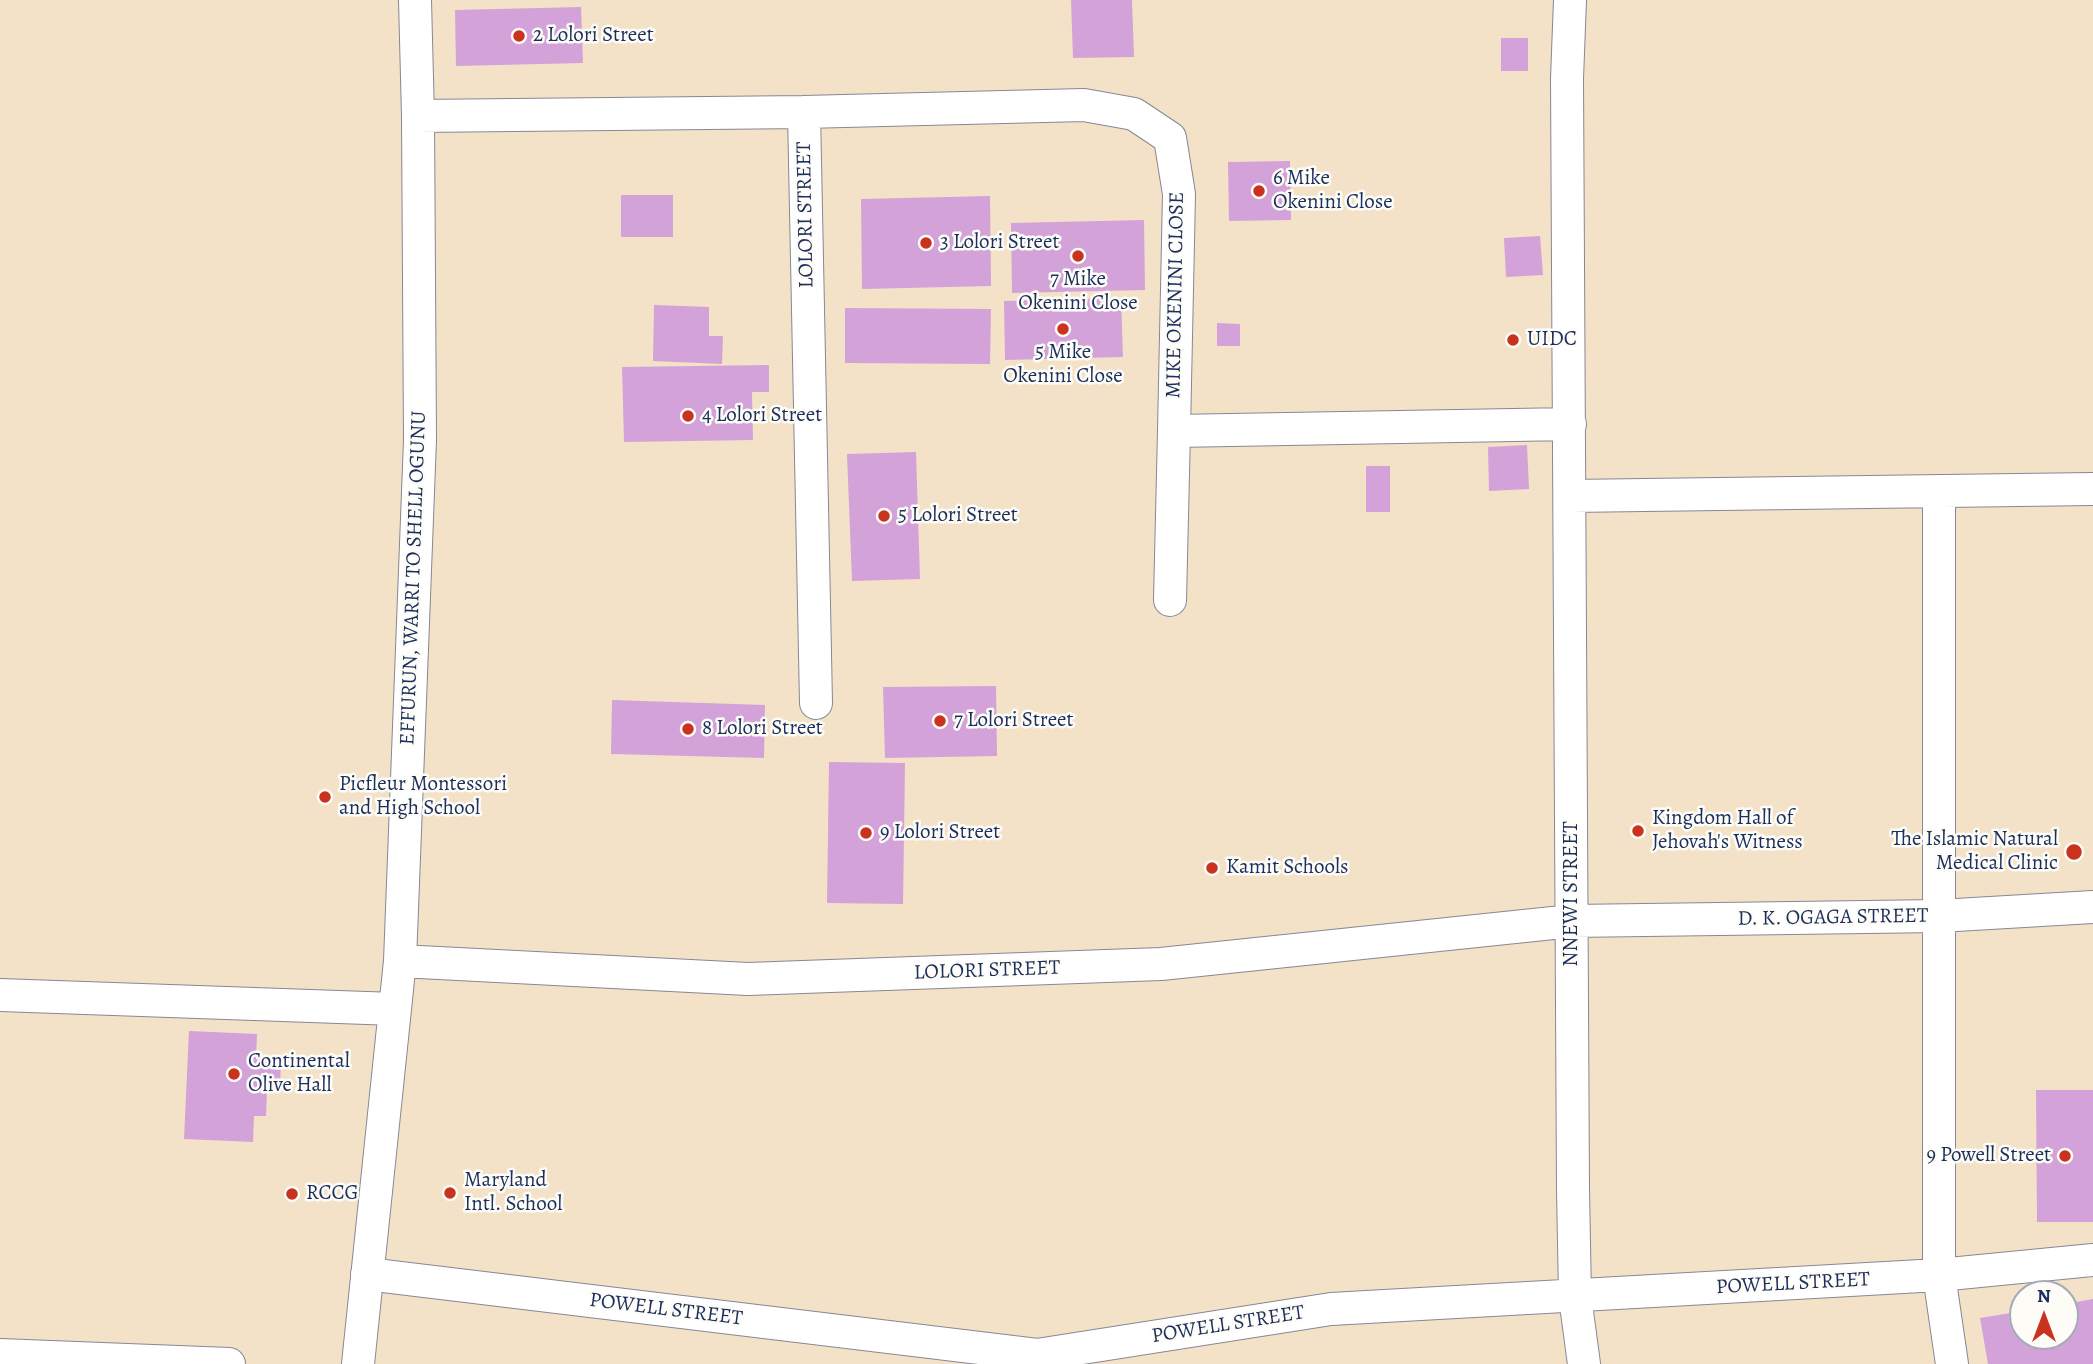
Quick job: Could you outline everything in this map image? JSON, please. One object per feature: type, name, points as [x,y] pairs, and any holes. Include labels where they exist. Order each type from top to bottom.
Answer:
[{"type":"street","name":"EFFURUN, WARRI TO SHELL OGUNU","points":[[359,1364],[366,1274],[400,961],[420,440],[415,0]]},
{"type":"street","name":"NNEWI STREET","points":[[1570,0],[1567,79],[1575,1297],[1584,1364]]},
{"type":"street","name":"MIKE OKENINI CLOSE","points":[[804,112],[1084,105],[1134,114],[1170,138],[1179,194],[1170,600]]},
{"type":"street","name":"LOLORI STREET","points":[[418,116],[804,112],[816,703]]},
{"type":"street","points":[[1174,431],[1570,424]]},
{"type":"street","points":[[1570,496],[2093,489]]},
{"type":"street","points":[[1939,491],[1939,1275],[1952,1364]]},
{"type":"street","name":"D. K. OGAGA STREET","points":[[1572,921],[1939,916],[2093,907]]},
{"type":"street","name":"LOLORI STREET","points":[[400,961],[748,979],[1161,964],[1572,921]]},
{"type":"street","points":[[0,995],[395,1009]]},
{"type":"street","name":"POWELL STREET","points":[[366,1274],[1037,1355],[1331,1309],[1939,1275],[2093,1260]]},
{"type":"street","points":[[0,1355],[229,1364]]},
{"type":"building","points":[[1071,0],[1132,0],[1134,57],[1073,58]]},
{"type":"building","name":"2 Lolori Street","points":[[581,7],[583,63],[456,66],[455,10]]},
{"type":"building","points":[[1501,38],[1528,38],[1528,71],[1501,71]]},
{"type":"building","name":"6 Mike Okenini Close","points":[[1290,161],[1291,220],[1229,221],[1228,162]]},
{"type":"building","points":[[621,195],[673,195],[673,237],[621,237]]},
{"type":"building","name":"3 Lolori Street","points":[[990,196],[991,286],[862,289],[861,199]]},
{"type":"building","name":"7 Mike Okenini Close","points":[[1144,220],[1145,290],[1012,293],[1011,223]]},
{"type":"building","points":[[1540,236],[1543,275],[1506,277],[1504,238]]},
{"type":"building","name":"5 Mike Okenini Close","points":[[1121,298],[1123,357],[1005,360],[1004,301]]},
{"type":"building","points":[[654,305],[709,307],[709,336],[723,336],[722,364],[653,361]]},
{"type":"building","name":"3 Lolori Street","points":[[845,308],[991,309],[990,364],[845,363]]},
{"type":"building","points":[[1217,323],[1240,324],[1240,346],[1217,346]]},
{"type":"building","name":"4 Lolori Street","points":[[769,365],[769,392],[752,392],[753,440],[624,442],[622,367]]},
{"type":"building","points":[[1527,445],[1529,489],[1489,491],[1488,447]]},
{"type":"building","name":"5 Lolori Street","points":[[916,452],[920,579],[852,581],[847,454]]},
{"type":"building","points":[[1366,466],[1390,466],[1390,512],[1366,512]]},
{"type":"building","name":"7 Lolori Street","points":[[996,686],[997,756],[885,758],[883,687]]},
{"type":"building","name":"8 Lolori Street","points":[[612,700],[765,705],[764,758],[611,754]]},
{"type":"building","name":"9 Lolori Street","points":[[829,762],[905,763],[903,904],[827,903]]},
{"type":"building","name":"Continental Olive Hall","points":[[189,1031],[257,1034],[256,1056],[281,1057],[280,1090],[267,1090],[266,1116],[254,1116],[253,1142],[184,1139]]},
{"type":"building","name":"9 Powell Street","points":[[2036,1090],[2093,1090],[2093,1222],[2037,1222]]},
{"type":"building","points":[[2093,1299],[2093,1364],[1988,1364],[1980,1318],[2009,1313],[2009,1350],[2079,1350],[2079,1302]]},
{"type":"place","name":"2 Lolori Street","points":[[519,36]]},
{"type":"place","name":"6 Mike Okenini Close","points":[[1259,191]]},
{"type":"place","name":"3 Lolori Street","points":[[926,243]]},
{"type":"place","name":"7 Mike Okenini Close","points":[[1078,256]]},
{"type":"place","name":"5 Mike Okenini Close","points":[[1063,329]]},
{"type":"place","name":"UIDC","points":[[1513,340]]},
{"type":"place","name":"4 Lolori Street","points":[[688,416]]},
{"type":"place","name":"5 Lolori Street","points":[[884,516]]},
{"type":"place","name":"7 Lolori Street","points":[[940,721]]},
{"type":"place","name":"8 Lolori Street","points":[[688,729]]},
{"type":"place","name":"Picfleur Montessori and High School","points":[[325,797]]},
{"type":"place","name":"Kingdom Hall of Jehovah's Witness","points":[[1638,831]]},
{"type":"place","name":"9 Lolori Street","points":[[866,833]]},
{"type":"place","name":"The Islamic Natural Medical Clinic","points":[[2074,852]]},
{"type":"place","name":"Kamit Schools","points":[[1212,868]]},
{"type":"place","name":"Continental Olive Hall","points":[[234,1074]]},
{"type":"place","name":"9 Powell Street","points":[[2065,1156]]},
{"type":"place","name":"Maryland Intl. School","points":[[450,1193]]},
{"type":"place","name":"RCCG","points":[[292,1194]]}]
